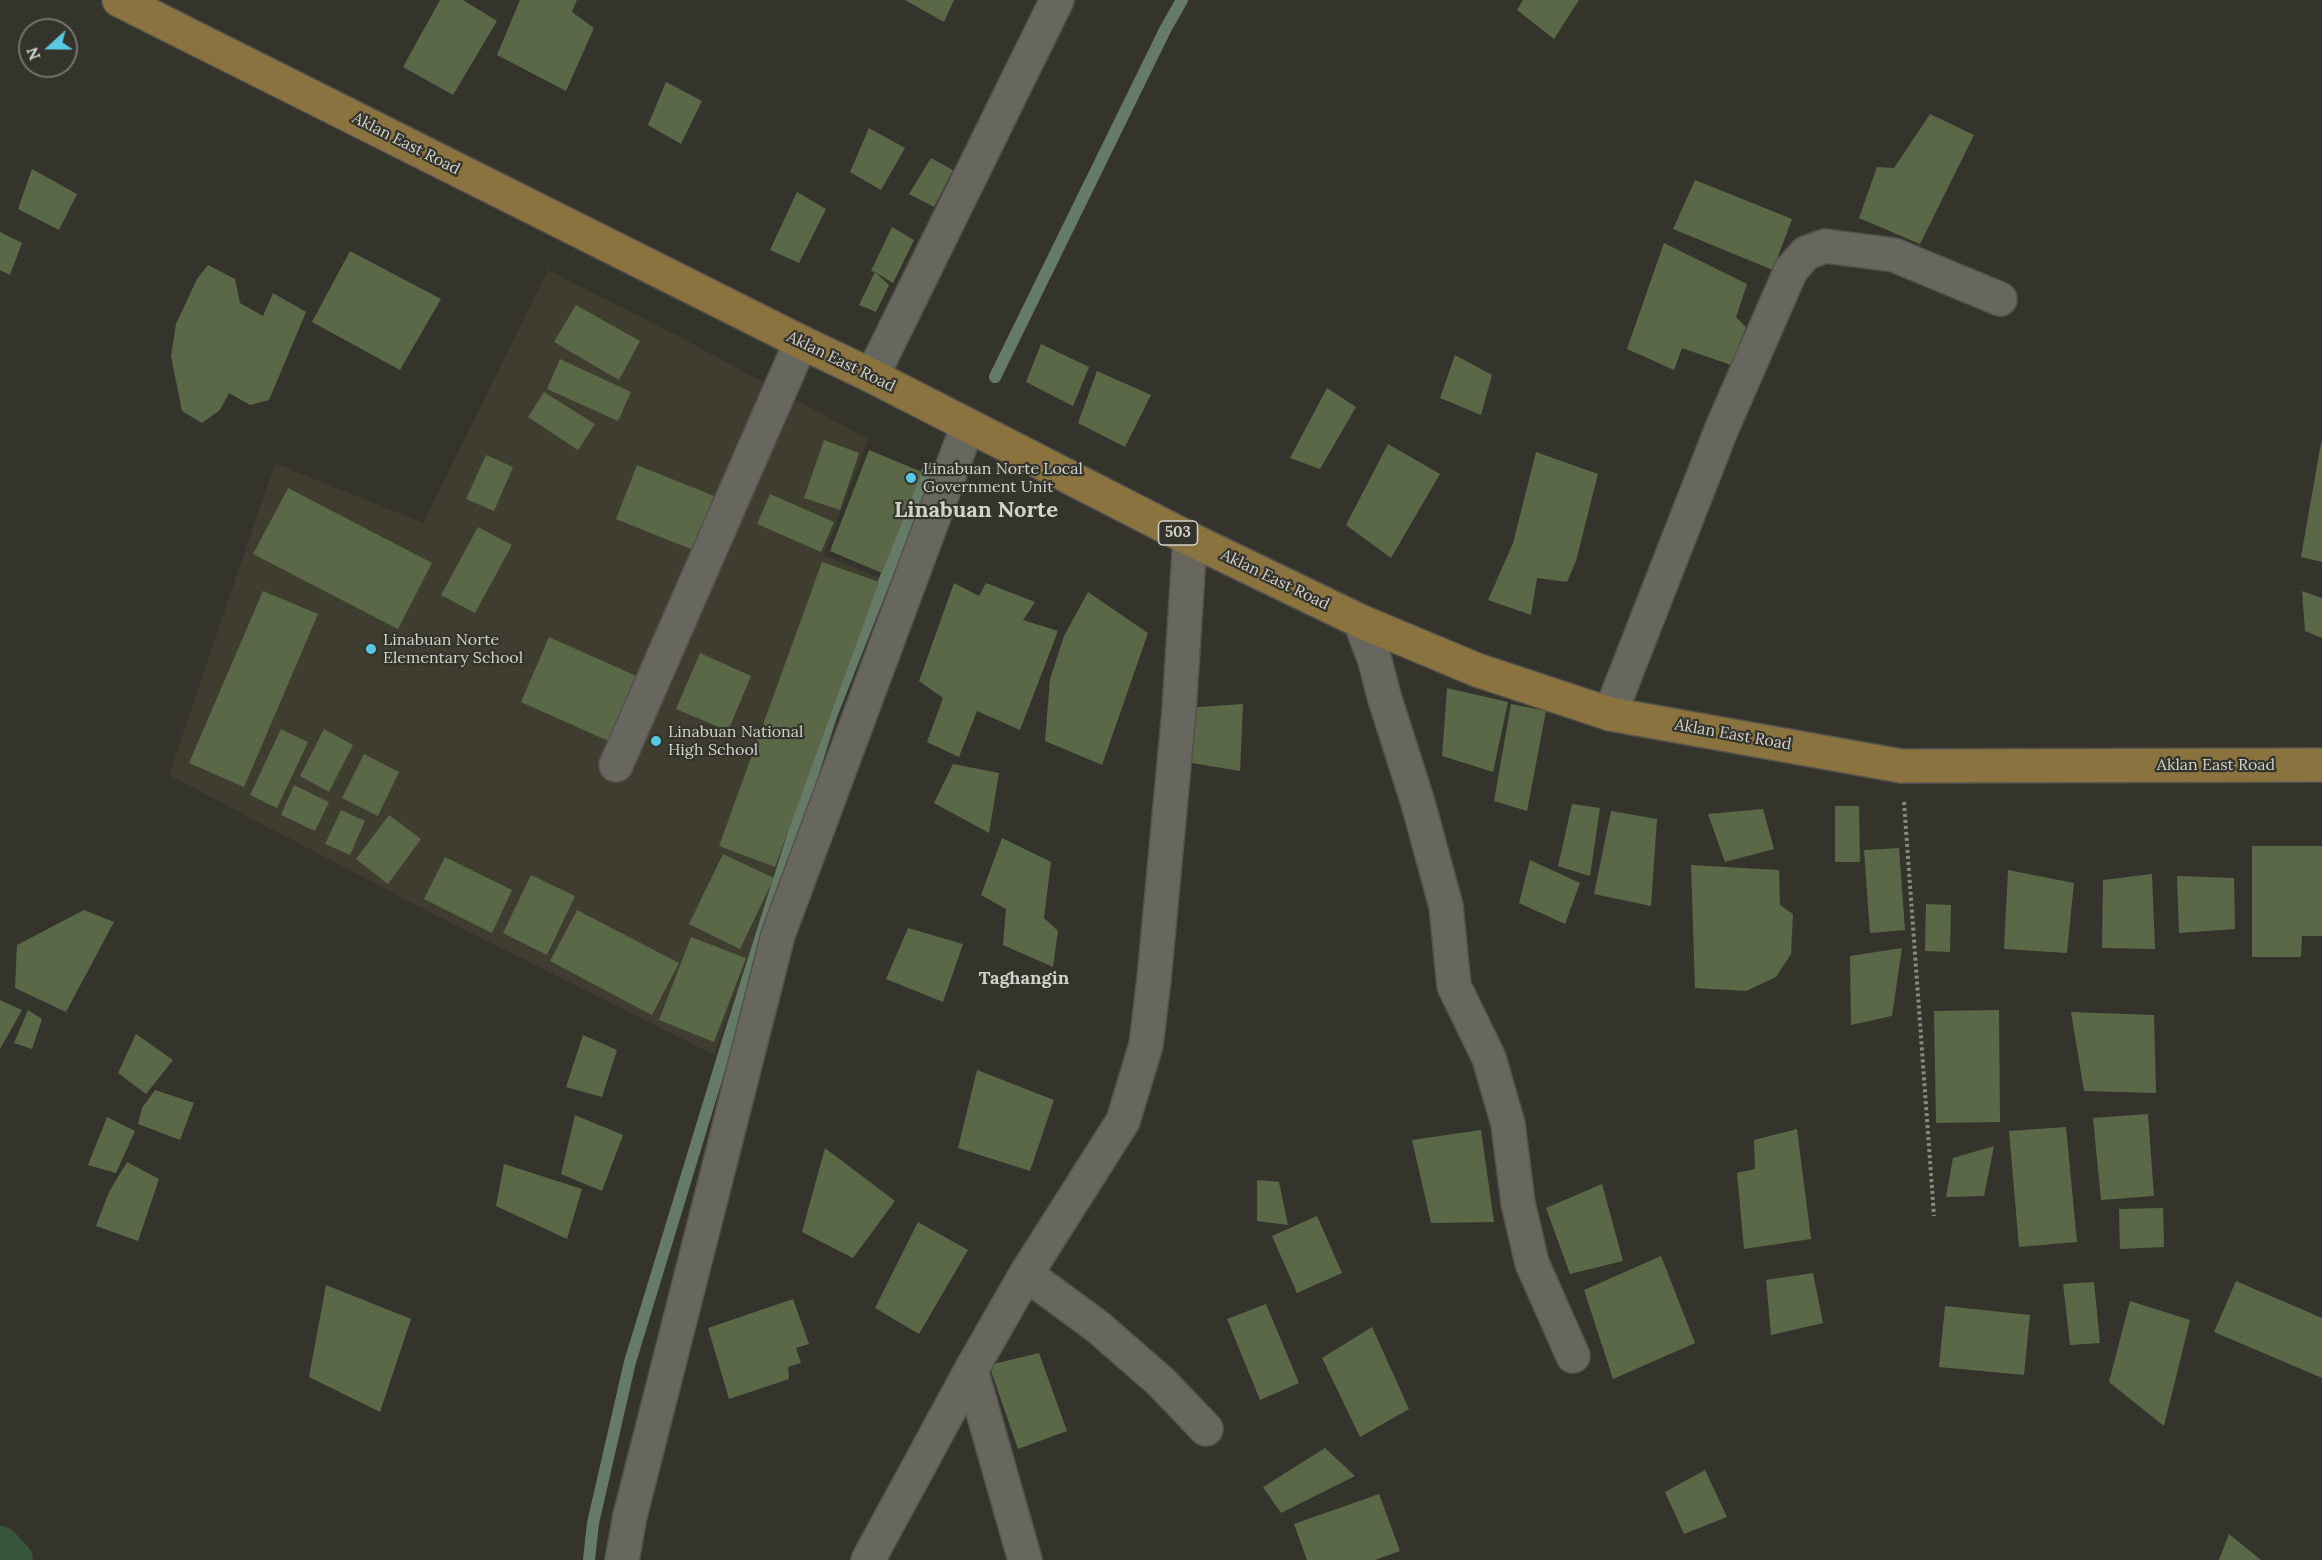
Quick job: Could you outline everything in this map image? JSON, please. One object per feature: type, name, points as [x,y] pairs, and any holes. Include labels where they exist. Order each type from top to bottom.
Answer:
[{"type":"main road","name":"Aklan East Road","points":[[119,0],[872,376],[1190,539],[1360,621],[1477,670],[1610,714],[1901,766],[2322,765]]},
{"type":"street","points":[[872,376],[1057,0]]},
{"type":"street","points":[[1610,714],[1722,428],[1791,270],[1806,253],[1825,246],[1894,255],[2001,299]]},
{"type":"street","points":[[616,765],[801,342]]},
{"type":"street","points":[[622,1560],[630,1516],[778,935],[968,425]]},
{"type":"street","points":[[868,1560],[1026,1274],[1123,1121],[1146,1045],[1179,711],[1190,539]]},
{"type":"street","points":[[1360,621],[1375,660],[1446,906],[1454,986],[1489,1058],[1508,1124],[1518,1203],[1532,1263],[1573,1356]]},
{"type":"street","points":[[1026,1274],[1107,1335],[1161,1382],[1206,1429]]},
{"type":"street","points":[[971,1370],[1025,1560]]},
{"type":"path","points":[[1901,766],[1934,1216]]},
{"type":"shaded area","points":[[548,270],[674,334],[868,439],[824,555],[882,579],[714,1055],[414,904],[169,775],[275,463],[423,523]]},
{"type":"building","points":[[440,0],[463,0],[497,21],[453,95],[403,67]]},
{"type":"building","points":[[520,0],[577,0],[572,12],[594,28],[566,91],[497,55]]},
{"type":"building","points":[[905,0],[954,0],[944,22]]},
{"type":"building","points":[[1523,0],[1579,0],[1554,39],[1517,10]]},
{"type":"building","points":[[666,82],[702,101],[681,144],[648,125]]},
{"type":"building","points":[[1930,114],[1974,135],[1920,244],[1859,218],[1877,167],[1894,168]]},
{"type":"building","points":[[869,128],[905,148],[881,190],[850,172]]},
{"type":"building","points":[[931,158],[953,170],[934,207],[909,194]]},
{"type":"building","points":[[32,169],[77,194],[59,230],[18,209]]},
{"type":"building","points":[[1695,180],[1792,219],[1773,270],[1673,229]]},
{"type":"building","points":[[797,192],[826,209],[799,263],[770,250]]},
{"type":"building","points":[[892,227],[914,240],[893,283],[871,271]]},
{"type":"building","points":[[0,232],[22,243],[10,275],[0,270]]},
{"type":"building","points":[[1664,243],[1747,284],[1736,317],[1746,327],[1731,365],[1682,348],[1674,370],[1627,349]]},
{"type":"building","points":[[350,251],[441,299],[400,370],[312,322]]},
{"type":"building","points":[[208,265],[235,279],[240,303],[263,316],[273,293],[306,312],[269,400],[250,405],[229,393],[220,410],[202,423],[182,411],[171,356],[176,324],[197,279]]},
{"type":"building","points":[[875,272],[889,285],[876,312],[859,305]]},
{"type":"building","points":[[576,305],[640,341],[619,380],[554,342]]},
{"type":"building","points":[[1041,344],[1089,367],[1073,406],[1026,382]]},
{"type":"building","points":[[1455,355],[1492,375],[1481,415],[1440,398]]},
{"type":"building","points":[[560,359],[631,392],[618,421],[547,389]]},
{"type":"building","points":[[1097,371],[1151,395],[1125,447],[1078,423]]},
{"type":"building","points":[[1327,388],[1356,407],[1320,469],[1290,458]]},
{"type":"building","points":[[544,392],[595,424],[578,450],[528,417]]},
{"type":"building","points":[[824,440],[859,453],[840,510],[804,498]]},
{"type":"building","points":[[2322,443],[2322,562],[2301,557]]},
{"type":"building","points":[[1388,444],[1440,474],[1391,558],[1346,525]]},
{"type":"building","points":[[869,450],[922,472],[882,573],[830,551]]},
{"type":"building","points":[[1536,452],[1598,474],[1576,561],[1567,582],[1537,578],[1531,615],[1488,600],[1513,543]]},
{"type":"building","points":[[486,455],[513,467],[494,511],[466,499]]},
{"type":"building","points":[[637,465],[714,496],[693,550],[616,519]]},
{"type":"building","points":[[288,488],[432,563],[398,629],[253,554]]},
{"type":"building","points":[[770,494],[834,522],[821,552],[757,524]]},
{"type":"building","points":[[478,527],[512,545],[475,613],[441,595]]},
{"type":"building","points":[[822,562],[879,582],[775,867],[719,846]]},
{"type":"building","points":[[954,583],[979,596],[986,583],[1035,602],[1023,620],[1058,631],[1020,730],[977,711],[959,757],[927,742],[943,698],[919,681]]},
{"type":"building","points":[[263,591],[318,614],[244,787],[189,763]]},
{"type":"building","points":[[2302,591],[2322,598],[2322,638],[2305,631]]},
{"type":"building","points":[[1088,592],[1148,633],[1102,765],[1045,741],[1050,679],[1064,636]]},
{"type":"building","points":[[549,637],[641,678],[613,743],[521,702]]},
{"type":"building","points":[[700,653],[751,676],[728,731],[676,709]]},
{"type":"building","points":[[1447,688],[1508,702],[1493,772],[1442,756]]},
{"type":"building","points":[[1243,704],[1240,771],[1180,761],[1186,708]]},
{"type":"building","points":[[1511,704],[1546,711],[1527,811],[1494,801]]},
{"type":"building","points":[[281,729],[308,742],[277,808],[250,795]]},
{"type":"building","points":[[324,729],[353,745],[329,792],[300,776]]},
{"type":"building","points":[[364,754],[399,772],[378,816],[342,798]]},
{"type":"building","points":[[953,764],[999,773],[989,833],[934,803]]},
{"type":"building","points":[[294,785],[329,802],[315,831],[281,815]]},
{"type":"building","points":[[1572,804],[1600,808],[1590,876],[1558,866]]},
{"type":"building","points":[[1835,806],[1859,806],[1860,862],[1835,862]]},
{"type":"building","points":[[1763,809],[1774,849],[1725,862],[1708,814]]},
{"type":"building","points":[[341,810],[365,821],[350,855],[325,844]]},
{"type":"building","points":[[1611,811],[1657,819],[1651,906],[1594,894]]},
{"type":"building","points":[[389,815],[421,839],[388,884],[356,859]]},
{"type":"building","points":[[1002,838],[1051,862],[1044,918],[1058,931],[1053,967],[1003,945],[1006,909],[981,895]]},
{"type":"building","points":[[2252,846],[2322,846],[2322,936],[2302,936],[2301,957],[2252,957]]},
{"type":"building","points":[[1899,848],[1905,930],[1870,933],[1864,850]]},
{"type":"building","points":[[723,854],[774,878],[740,949],[689,924]]},
{"type":"building","points":[[445,857],[512,890],[492,933],[424,899]]},
{"type":"building","points":[[1530,860],[1580,883],[1565,924],[1519,903]]},
{"type":"building","points":[[1691,865],[1779,870],[1780,905],[1793,914],[1791,954],[1776,977],[1746,991],[1695,988]]},
{"type":"building","points":[[2008,870],[2074,883],[2067,953],[2004,949]]},
{"type":"building","points":[[2152,874],[2155,949],[2102,948],[2103,880]]},
{"type":"building","points":[[531,875],[575,896],[547,955],[503,933]]},
{"type":"building","points":[[2177,876],[2234,878],[2235,929],[2179,933]]},
{"type":"building","points":[[1926,904],[1951,905],[1950,952],[1925,951]]},
{"type":"building","points":[[84,910],[114,922],[66,1012],[15,988],[17,945]]},
{"type":"building","points":[[577,910],[679,963],[652,1015],[550,961]]},
{"type":"building","points":[[908,928],[963,944],[943,1002],[886,979]]},
{"type":"building","points":[[691,937],[746,958],[714,1042],[659,1020]]},
{"type":"building","points":[[1902,948],[1892,1016],[1851,1025],[1850,956]]},
{"type":"building","points":[[0,1000],[22,1010],[0,1049]]},
{"type":"building","points":[[28,1010],[42,1019],[32,1049],[14,1043]]},
{"type":"building","points":[[1999,1010],[2000,1122],[1936,1123],[1934,1011]]},
{"type":"building","points":[[2071,1012],[2154,1015],[2156,1093],[2084,1091]]},
{"type":"building","points":[[136,1034],[173,1060],[146,1094],[118,1073]]},
{"type":"building","points":[[583,1035],[617,1050],[602,1097],[566,1087]]},
{"type":"building","points":[[977,1070],[1054,1100],[1030,1171],[958,1148]]},
{"type":"building","points":[[155,1090],[194,1103],[180,1140],[138,1124],[142,1108]]},
{"type":"building","points":[[2148,1114],[2154,1196],[2101,1200],[2093,1118]]},
{"type":"building","points":[[575,1115],[623,1135],[602,1191],[561,1174]]},
{"type":"building","points":[[107,1117],[135,1131],[116,1173],[88,1165]]},
{"type":"building","points":[[2066,1127],[2077,1242],[2019,1247],[2009,1131]]},
{"type":"building","points":[[1797,1129],[1811,1239],[1744,1249],[1737,1173],[1755,1169],[1754,1140]]},
{"type":"building","points":[[1481,1130],[1494,1222],[1431,1223],[1412,1140]]},
{"type":"building","points":[[1994,1146],[1984,1196],[1946,1197],[1953,1158]]},
{"type":"building","points":[[825,1148],[895,1201],[853,1258],[802,1232]]},
{"type":"building","points":[[127,1162],[159,1179],[138,1241],[96,1226],[109,1192]]},
{"type":"building","points":[[504,1164],[582,1189],[567,1239],[496,1206]]},
{"type":"building","points":[[1257,1180],[1279,1182],[1288,1225],[1257,1221]]},
{"type":"building","points":[[1602,1184],[1623,1261],[1570,1274],[1546,1208]]},
{"type":"building","points":[[2163,1208],[2164,1247],[2120,1249],[2119,1209]]},
{"type":"building","points":[[1317,1216],[1342,1273],[1297,1293],[1272,1236]]},
{"type":"building","points":[[918,1222],[968,1250],[919,1334],[875,1308]]},
{"type":"building","points":[[1661,1256],[1695,1343],[1613,1379],[1584,1290]]},
{"type":"building","points":[[1813,1273],[1823,1323],[1771,1335],[1766,1280]]},
{"type":"building","points":[[2236,1281],[2322,1318],[2322,1378],[2214,1332]]},
{"type":"building","points":[[2094,1282],[2100,1343],[2070,1345],[2063,1284]]},
{"type":"building","points":[[326,1285],[411,1319],[380,1412],[309,1377]]},
{"type":"building","points":[[793,1299],[809,1344],[796,1348],[801,1363],[788,1367],[789,1379],[729,1399],[708,1328]]},
{"type":"building","points":[[2130,1301],[2190,1320],[2164,1426],[2109,1382]]},
{"type":"building","points":[[1266,1304],[1299,1383],[1260,1400],[1227,1319]]},
{"type":"building","points":[[1945,1306],[2030,1315],[2024,1375],[1939,1367]]},
{"type":"building","points":[[1372,1327],[1409,1409],[1360,1437],[1322,1358]]},
{"type":"building","points":[[1039,1353],[1067,1431],[1018,1449],[989,1365]]},
{"type":"building","points":[[1325,1448],[1355,1476],[1281,1513],[1263,1487]]},
{"type":"building","points":[[1705,1470],[1727,1517],[1684,1534],[1665,1492]]},
{"type":"building","points":[[1379,1494],[1400,1551],[1375,1560],[1307,1560],[1294,1524]]},
{"type":"building","points":[[2229,1534],[2261,1560],[2219,1560]]},
{"type":"waterway","points":[[995,377],[1166,28],[1182,0]]},
{"type":"waterway","points":[[589,1560],[593,1523],[630,1362],[726,1047],[831,716],[929,468]]},
{"type":"waterway","points":[[0,1546],[13,1560]]},
{"type":"place","name":"Linabuan Norte Local Government Unit","points":[[911,478]]},
{"type":"place","name":"Linabuan Norte Elementary School","points":[[371,649]]},
{"type":"place","name":"Linabuan National High School","points":[[656,741]]},
{"type":"district","name":"Linabuan Norte","points":[[976,511]]},
{"type":"district","name":"Taghangin","points":[[1024,979]]}]
